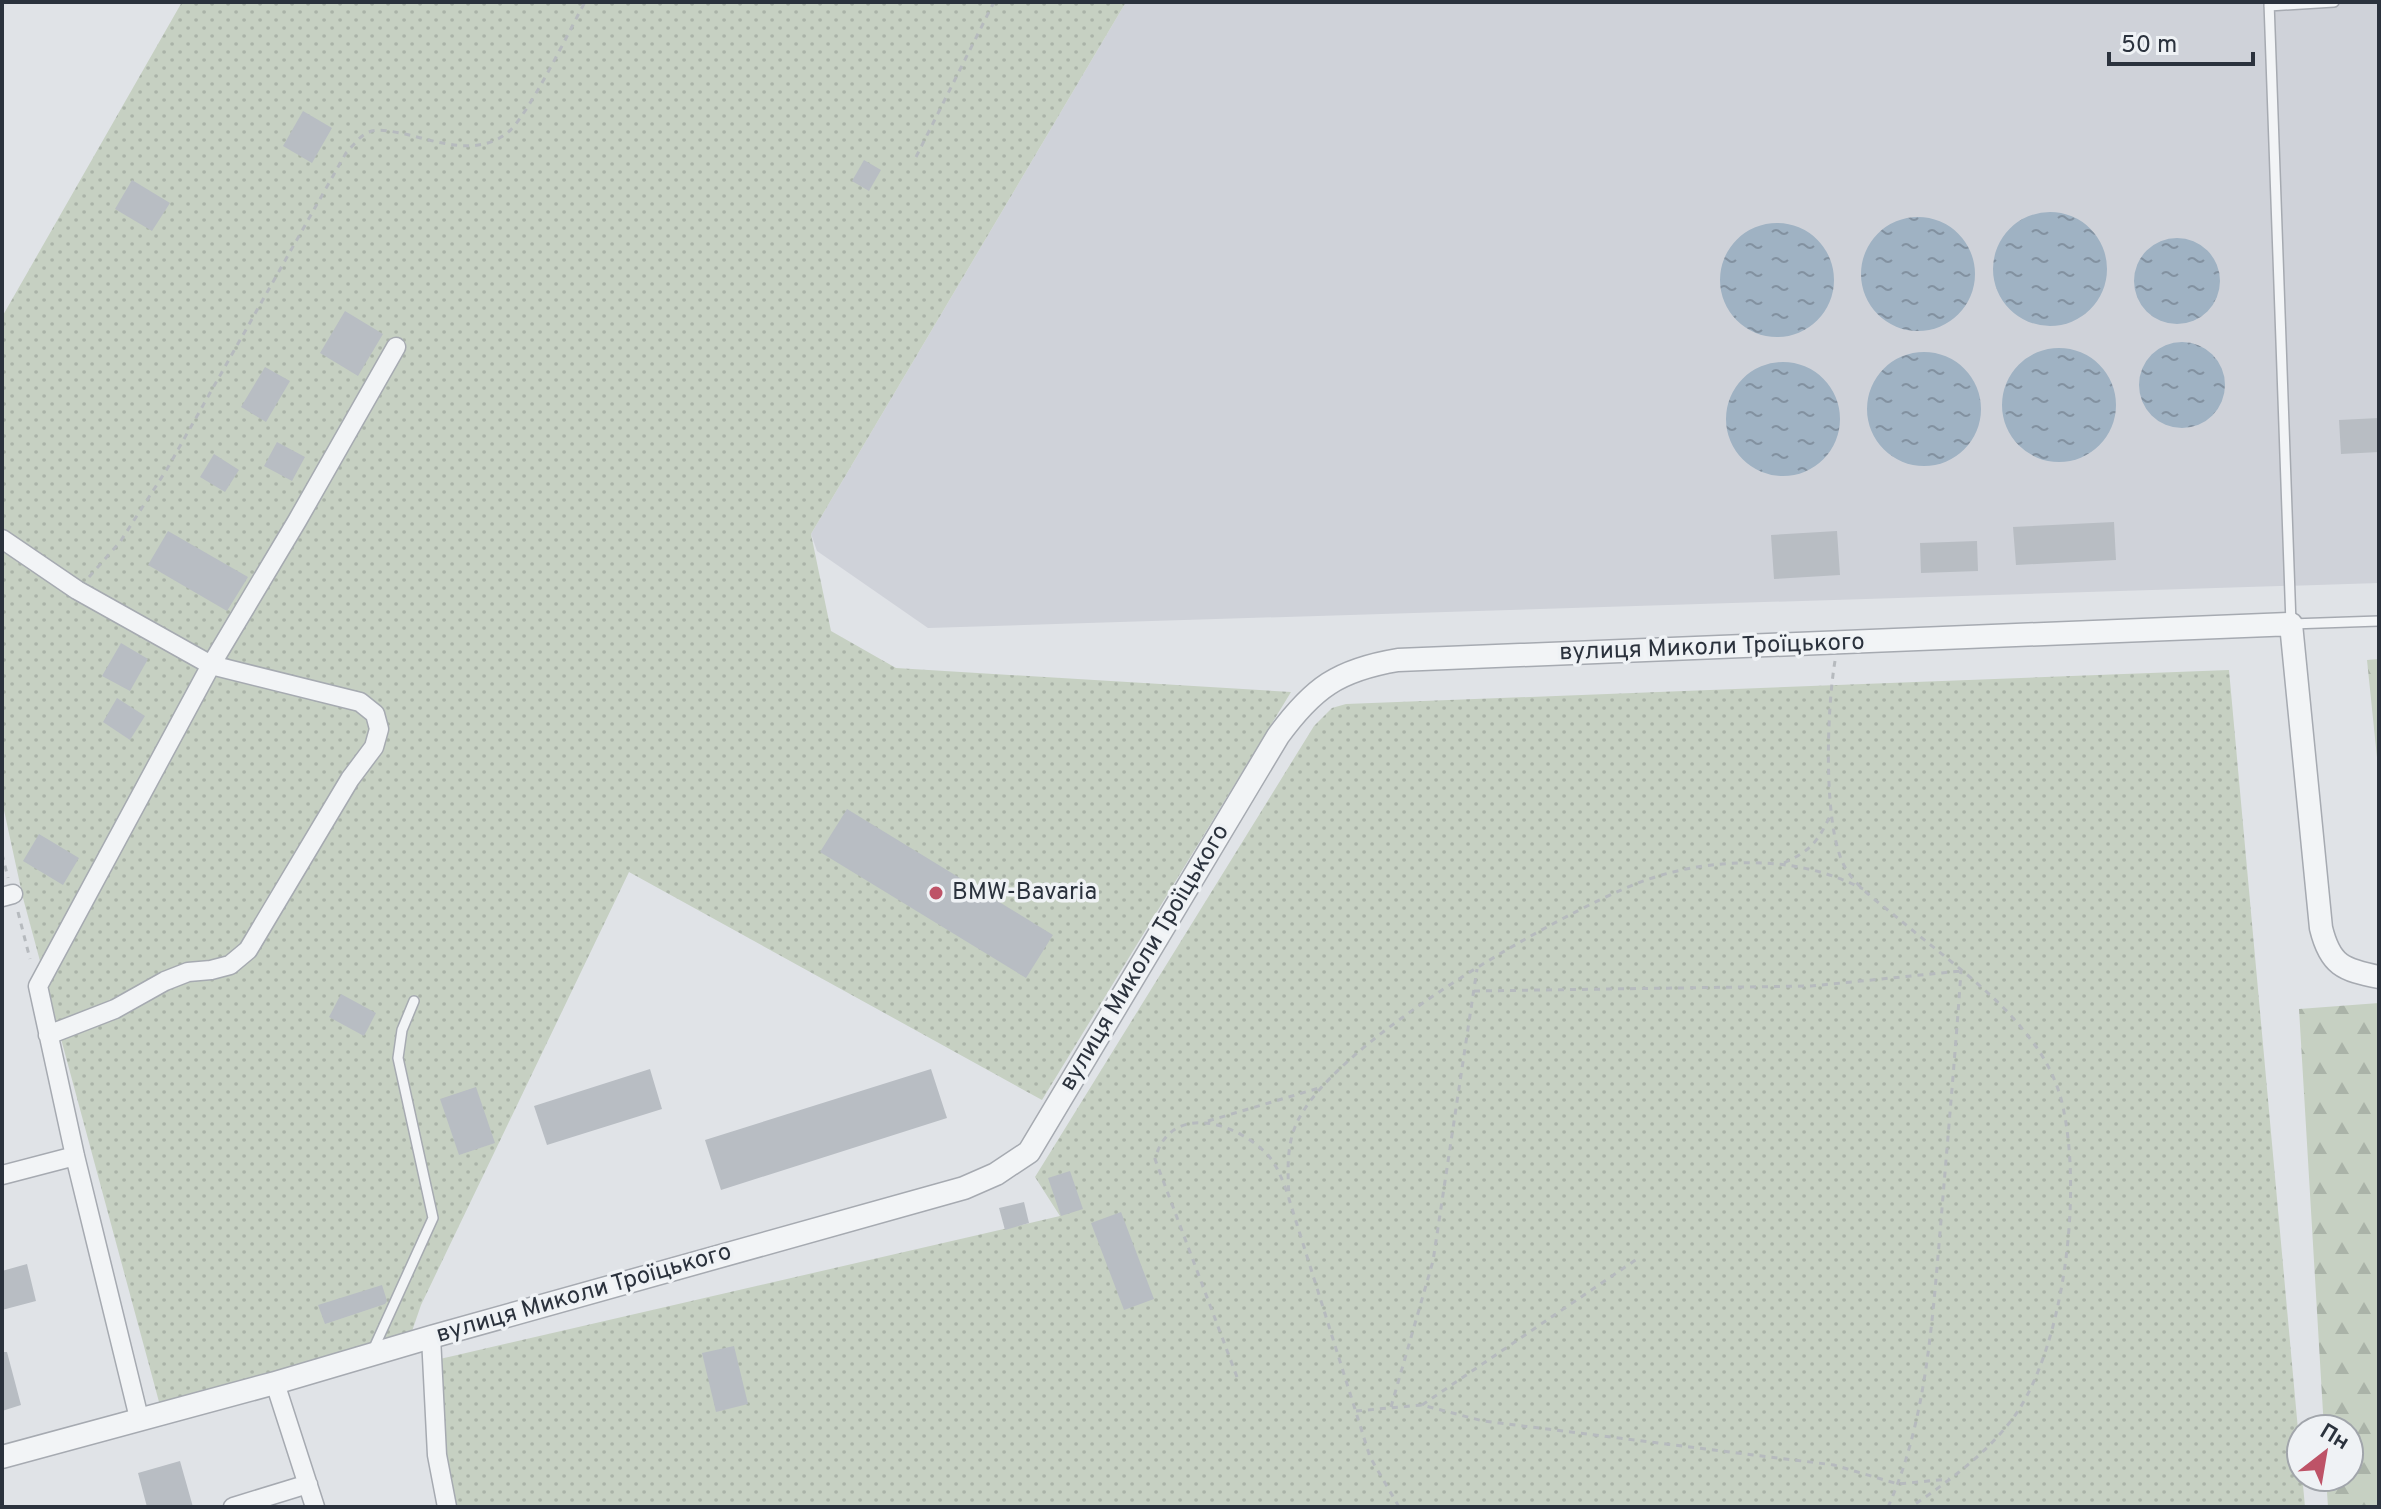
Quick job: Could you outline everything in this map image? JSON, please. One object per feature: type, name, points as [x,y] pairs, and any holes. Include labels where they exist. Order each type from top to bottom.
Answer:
[{"type":"street","points":[[139,1418],[75,1156],[38,986],[211,665],[396,347]]},
{"type":"street","points":[[2,539],[77,590],[211,665],[360,702],[375,714],[379,729],[374,747],[350,779],[248,950],[230,965],[188,972],[115,1009],[48,1035]]},
{"type":"street","points":[[2291,624],[2321,928],[2326,948],[2340,966],[2379,977]]},
{"type":"street","name":"вулиця Миколи Троїцького","points":[[2,1457],[964,1188],[996,1174],[1029,1152],[1278,736],[1300,706],[1324,685],[1350,672],[1398,660],[2291,624]]},
{"type":"street","points":[[2,1175],[75,1156]]},
{"type":"street","points":[[431,1337],[437,1455],[447,1507]]},
{"type":"street","points":[[275,1383],[315,1507]]},
{"type":"street","points":[[233,1507],[308,1484]]},
{"type":"lane","points":[[2334,2],[2269,4],[2291,624],[2379,621]]},
{"type":"lane","points":[[370,1355],[433,1218],[398,1058],[402,1030],[414,1001]]},
{"type":"path","points":[[77,590],[120,542],[167,469],[346,153],[358,139],[370,132],[391,131],[471,147],[490,144],[509,132],[526,109],[585,2]]},
{"type":"path","points":[[916,157],[994,2]]},
{"type":"path","points":[[1837,642],[1831,685],[1830,816],[1836,845],[1846,870],[1863,889],[1961,971],[2028,1035],[2050,1069],[2064,1109],[2070,1150],[2069,1232],[2056,1311],[2036,1377],[2017,1411],[1987,1447],[1953,1479],[1911,1507]]},
{"type":"path","points":[[1781,864],[1806,853],[1818,840],[1830,816]]},
{"type":"path","points":[[2,854],[7,895],[38,986]]},
{"type":"path","points":[[1289,1199],[1287,1162],[1296,1126],[1319,1088],[1447,986],[1563,918],[1640,882],[1694,867],[1740,862],[1781,864],[1834,874],[1863,889]]},
{"type":"path","points":[[1391,1408],[1433,1261],[1477,969]]},
{"type":"path","points":[[1474,991],[1811,986],[1961,971]]},
{"type":"path","points":[[1888,1507],[1898,1484],[1915,1420],[1931,1330],[1961,971]]},
{"type":"path","points":[[1237,1377],[1155,1159],[1159,1144],[1171,1131],[1184,1125],[1319,1088]]},
{"type":"path","points":[[1204,1122],[1224,1125],[1245,1136],[1277,1166],[1370,1457],[1399,1507]]},
{"type":"path","points":[[1422,1405],[1637,1259]]},
{"type":"path","points":[[1356,1411],[1422,1405],[1483,1421],[1834,1465],[1898,1484],[1953,1479]]},
{"type":"shaded area","points":[[1126,2],[2379,2],[2379,583],[928,628],[817,551],[811,534]]},
{"type":"green space","points":[[182,2],[1126,2],[811,534],[831,631],[896,668],[1291,692],[1042,1100],[629,872],[421,1305],[410,1337],[162,1413],[23,898],[2,801],[2,317]]},
{"type":"green space","points":[[2379,659],[2379,777],[2367,660]]},
{"type":"green space","points":[[2229,670],[2296,1413],[2285,1413],[2285,1493],[2304,1493],[2305,1507],[450,1507],[427,1362],[1060,1216],[1035,1177],[1314,726],[1332,708],[1346,704]]},
{"type":"green space","points":[[2379,1003],[2379,1507],[2328,1507],[2327,1493],[2365,1493],[2365,1413],[2323,1413],[2299,1009]]},
{"type":"water","points":[[2050,212],[2072,216],[2091,228],[2103,247],[2107,269],[2103,291],[2091,310],[2072,322],[2050,326],[2028,322],[2009,310],[1997,291],[1993,269],[1997,247],[2009,228],[2028,216]]},
{"type":"water","points":[[1918,217],[1940,221],[1959,233],[1971,252],[1975,274],[1971,296],[1959,315],[1940,327],[1918,331],[1896,327],[1877,315],[1865,296],[1861,274],[1865,252],[1877,233],[1896,221]]},
{"type":"water","points":[[1777,223],[1799,227],[1818,239],[1830,258],[1834,280],[1830,302],[1818,321],[1799,333],[1777,337],[1755,333],[1736,321],[1724,302],[1720,280],[1724,258],[1736,239],[1755,227]]},
{"type":"water","points":[[2177,238],[2194,241],[2208,250],[2217,264],[2220,281],[2217,298],[2208,312],[2194,321],[2177,324],[2160,321],[2146,312],[2137,298],[2134,281],[2137,264],[2146,250],[2160,241]]},
{"type":"water","points":[[2182,342],[2199,345],[2213,354],[2222,368],[2225,385],[2222,402],[2213,416],[2199,425],[2182,428],[2165,425],[2151,416],[2142,402],[2139,385],[2142,368],[2151,354],[2165,345]]},
{"type":"water","points":[[2059,348],[2081,352],[2100,364],[2112,383],[2116,405],[2112,427],[2100,446],[2081,458],[2059,462],[2037,458],[2018,446],[2006,427],[2002,405],[2006,383],[2018,364],[2037,352]]},
{"type":"water","points":[[1924,352],[1946,356],[1965,368],[1977,387],[1981,409],[1977,431],[1965,450],[1946,462],[1924,466],[1902,462],[1883,450],[1871,431],[1867,409],[1871,387],[1883,368],[1902,356]]},
{"type":"water","points":[[1783,362],[1805,366],[1824,378],[1836,397],[1840,419],[1836,441],[1824,460],[1805,472],[1783,476],[1761,472],[1742,460],[1730,441],[1726,419],[1730,397],[1742,378],[1761,366]]},
{"type":"building","points":[[303,111],[332,128],[312,163],[283,146]]},
{"type":"building","points":[[864,160],[881,170],[869,191],[852,181]]},
{"type":"building","points":[[132,180],[170,203],[152,231],[115,209]]},
{"type":"building","points":[[345,311],[383,334],[358,376],[320,353]]},
{"type":"building","points":[[265,367],[290,381],[266,422],[241,407]]},
{"type":"building","points":[[2379,418],[2379,452],[2341,454],[2339,420]]},
{"type":"building","points":[[277,442],[305,457],[292,481],[264,466]]},
{"type":"building","points":[[214,454],[239,470],[225,492],[200,477]]},
{"type":"building","points":[[2114,522],[2116,560],[2016,565],[2013,527]]},
{"type":"building","points":[[168,531],[248,577],[227,611],[148,565]]},
{"type":"building","points":[[1837,531],[1840,575],[1774,579],[1771,535]]},
{"type":"building","points":[[1977,541],[1978,571],[1921,573],[1920,543]]},
{"type":"building","points":[[121,643],[148,659],[130,691],[102,676]]},
{"type":"building","points":[[117,698],[145,716],[130,740],[103,722]]},
{"type":"building","name":"BMW-Bavaria","points":[[847,809],[1053,935],[1026,978],[820,852]]},
{"type":"building","points":[[39,834],[79,858],[63,885],[23,861]]},
{"type":"building","points":[[341,994],[376,1013],[364,1036],[329,1017]]},
{"type":"building","points":[[650,1069],[662,1109],[547,1145],[534,1106]]},
{"type":"building","points":[[931,1069],[947,1118],[721,1190],[705,1140]]},
{"type":"building","points":[[476,1087],[495,1143],[459,1155],[440,1099]]},
{"type":"building","points":[[1070,1171],[1083,1209],[1061,1216],[1048,1178]]},
{"type":"building","points":[[1024,1202],[1029,1223],[1005,1230],[999,1208]]},
{"type":"building","points":[[1121,1212],[1154,1299],[1124,1310],[1091,1223]]},
{"type":"building","points":[[27,1264],[36,1301],[2,1310],[2,1271]]},
{"type":"building","points":[[382,1285],[387,1301],[385,1304],[325,1324],[318,1305]]},
{"type":"building","points":[[734,1346],[748,1404],[716,1412],[702,1353]]},
{"type":"building","points":[[2,1352],[7,1352],[21,1405],[2,1411]]},
{"type":"building","points":[[180,1461],[193,1507],[147,1507],[138,1473]]},
{"type":"place","name":"BMW-Bavaria","points":[[936,893]]}]
